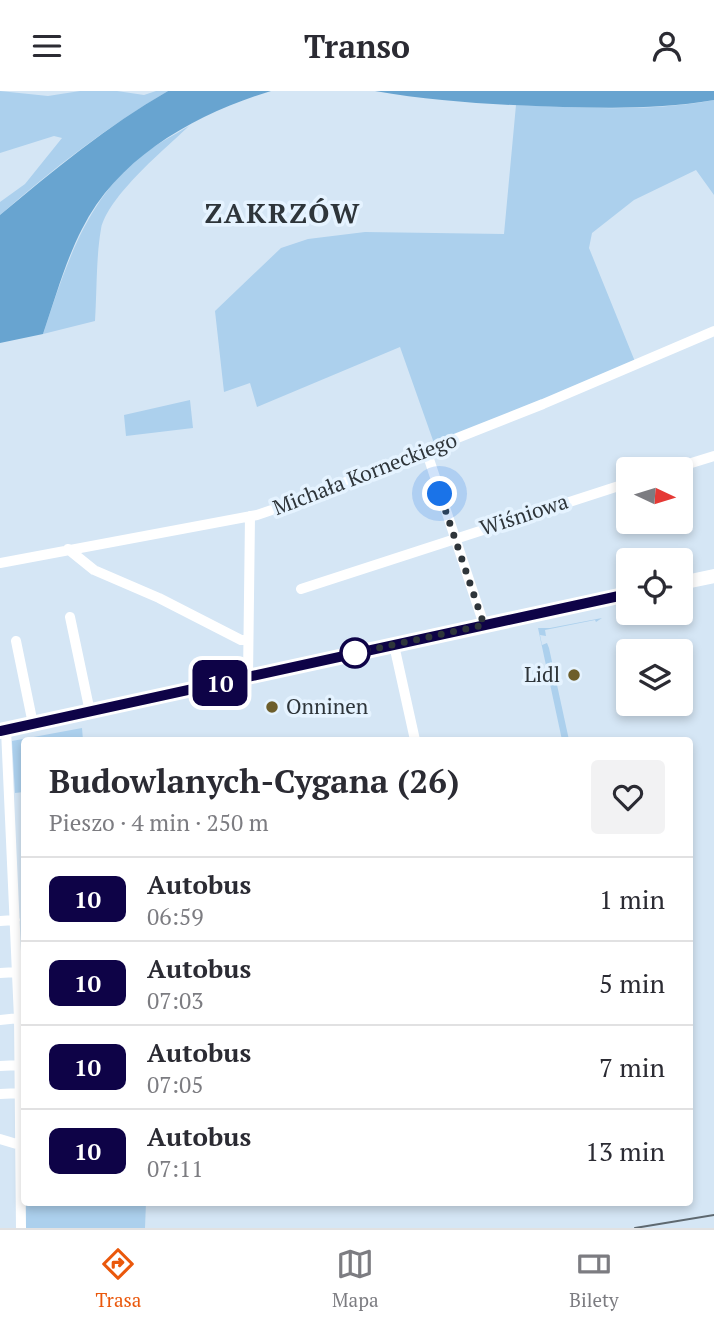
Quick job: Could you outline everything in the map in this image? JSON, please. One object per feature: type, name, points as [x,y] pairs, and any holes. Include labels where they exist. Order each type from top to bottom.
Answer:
[{"type":"main road","points":[[693,580],[714,576]]},
{"type":"main road","points":[[3,731],[616,597]]},
{"type":"street","name":"Michała Korneckiego","points":[[0,563],[250,516],[298,501],[543,404],[714,331]]},
{"type":"street","points":[[426,450],[484,625]]},
{"type":"street","points":[[693,462],[714,456]]},
{"type":"street","name":"Wiśniowa","points":[[301,589],[616,487]]},
{"type":"street","points":[[248,677],[250,516]]},
{"type":"street","points":[[68,549],[94,570],[248,641]]},
{"type":"street","points":[[70,617],[89,712]]},
{"type":"street","points":[[16,641],[33,724]]},
{"type":"street","points":[[394,645],[414,737]]},
{"type":"street","points":[[3,731],[6,825],[15,920],[19,1018],[21,1228]]},
{"type":"street","points":[[0,921],[15,920]]},
{"type":"street","points":[[0,973],[17,972]]},
{"type":"street","points":[[0,1020],[19,1018]]},
{"type":"street","points":[[0,1066],[20,1065]]},
{"type":"street","points":[[0,1094],[21,1093]]},
{"type":"street","points":[[0,1139],[20,1145]]},
{"type":"shaded area","points":[[0,91],[48,96],[80,91],[117,91],[144,95],[168,91],[81,149],[0,215],[0,202],[25,184],[62,138],[54,136],[0,153]]},
{"type":"shaded area","points":[[168,91],[271,91],[215,112],[162,141],[138,159],[98,203],[82,229],[65,267],[43,334],[0,343],[0,215],[102,134]]},
{"type":"shaded area","points":[[375,91],[714,91],[714,100],[620,108],[563,107],[445,100]]},
{"type":"shaded area","points":[[714,100],[714,195],[696,170],[634,200],[592,233],[589,248],[636,364],[435,446],[400,347],[257,407],[250,383],[224,392],[215,311],[281,248],[308,239],[365,232],[504,234],[516,105],[640,108]]},
{"type":"shaded area","points":[[189,126],[126,188],[106,216],[99,240],[95,321],[43,334],[69,260],[92,213],[107,191],[144,154]]},
{"type":"shaded area","points":[[190,400],[193,428],[126,436],[124,415]]},
{"type":"shaded area","points":[[602,618],[596,622],[595,620],[545,630],[546,636],[540,635],[542,645],[547,643],[549,648],[568,737],[561,737],[538,628]]},
{"type":"shaded area","points":[[82,728],[83,737],[34,737]]},
{"type":"shaded area","points":[[21,739],[21,792],[15,793],[12,741]]},
{"type":"shaded area","points":[[24,1206],[146,1206],[145,1228],[21,1228]]},
{"type":"railway","points":[[635,1228],[714,1215]]},
{"type":"bus line","name":"10","points":[[0,731],[616,597]]},
{"type":"place","name":"Lidl","points":[[574,675]]},
{"type":"place","name":"Onninen","points":[[272,707]]},
{"type":"district","name":"ZAKRZÓW","points":[[283,213]]},
{"type":"route","points":[[355,653],[484,625],[440,494]]}]
